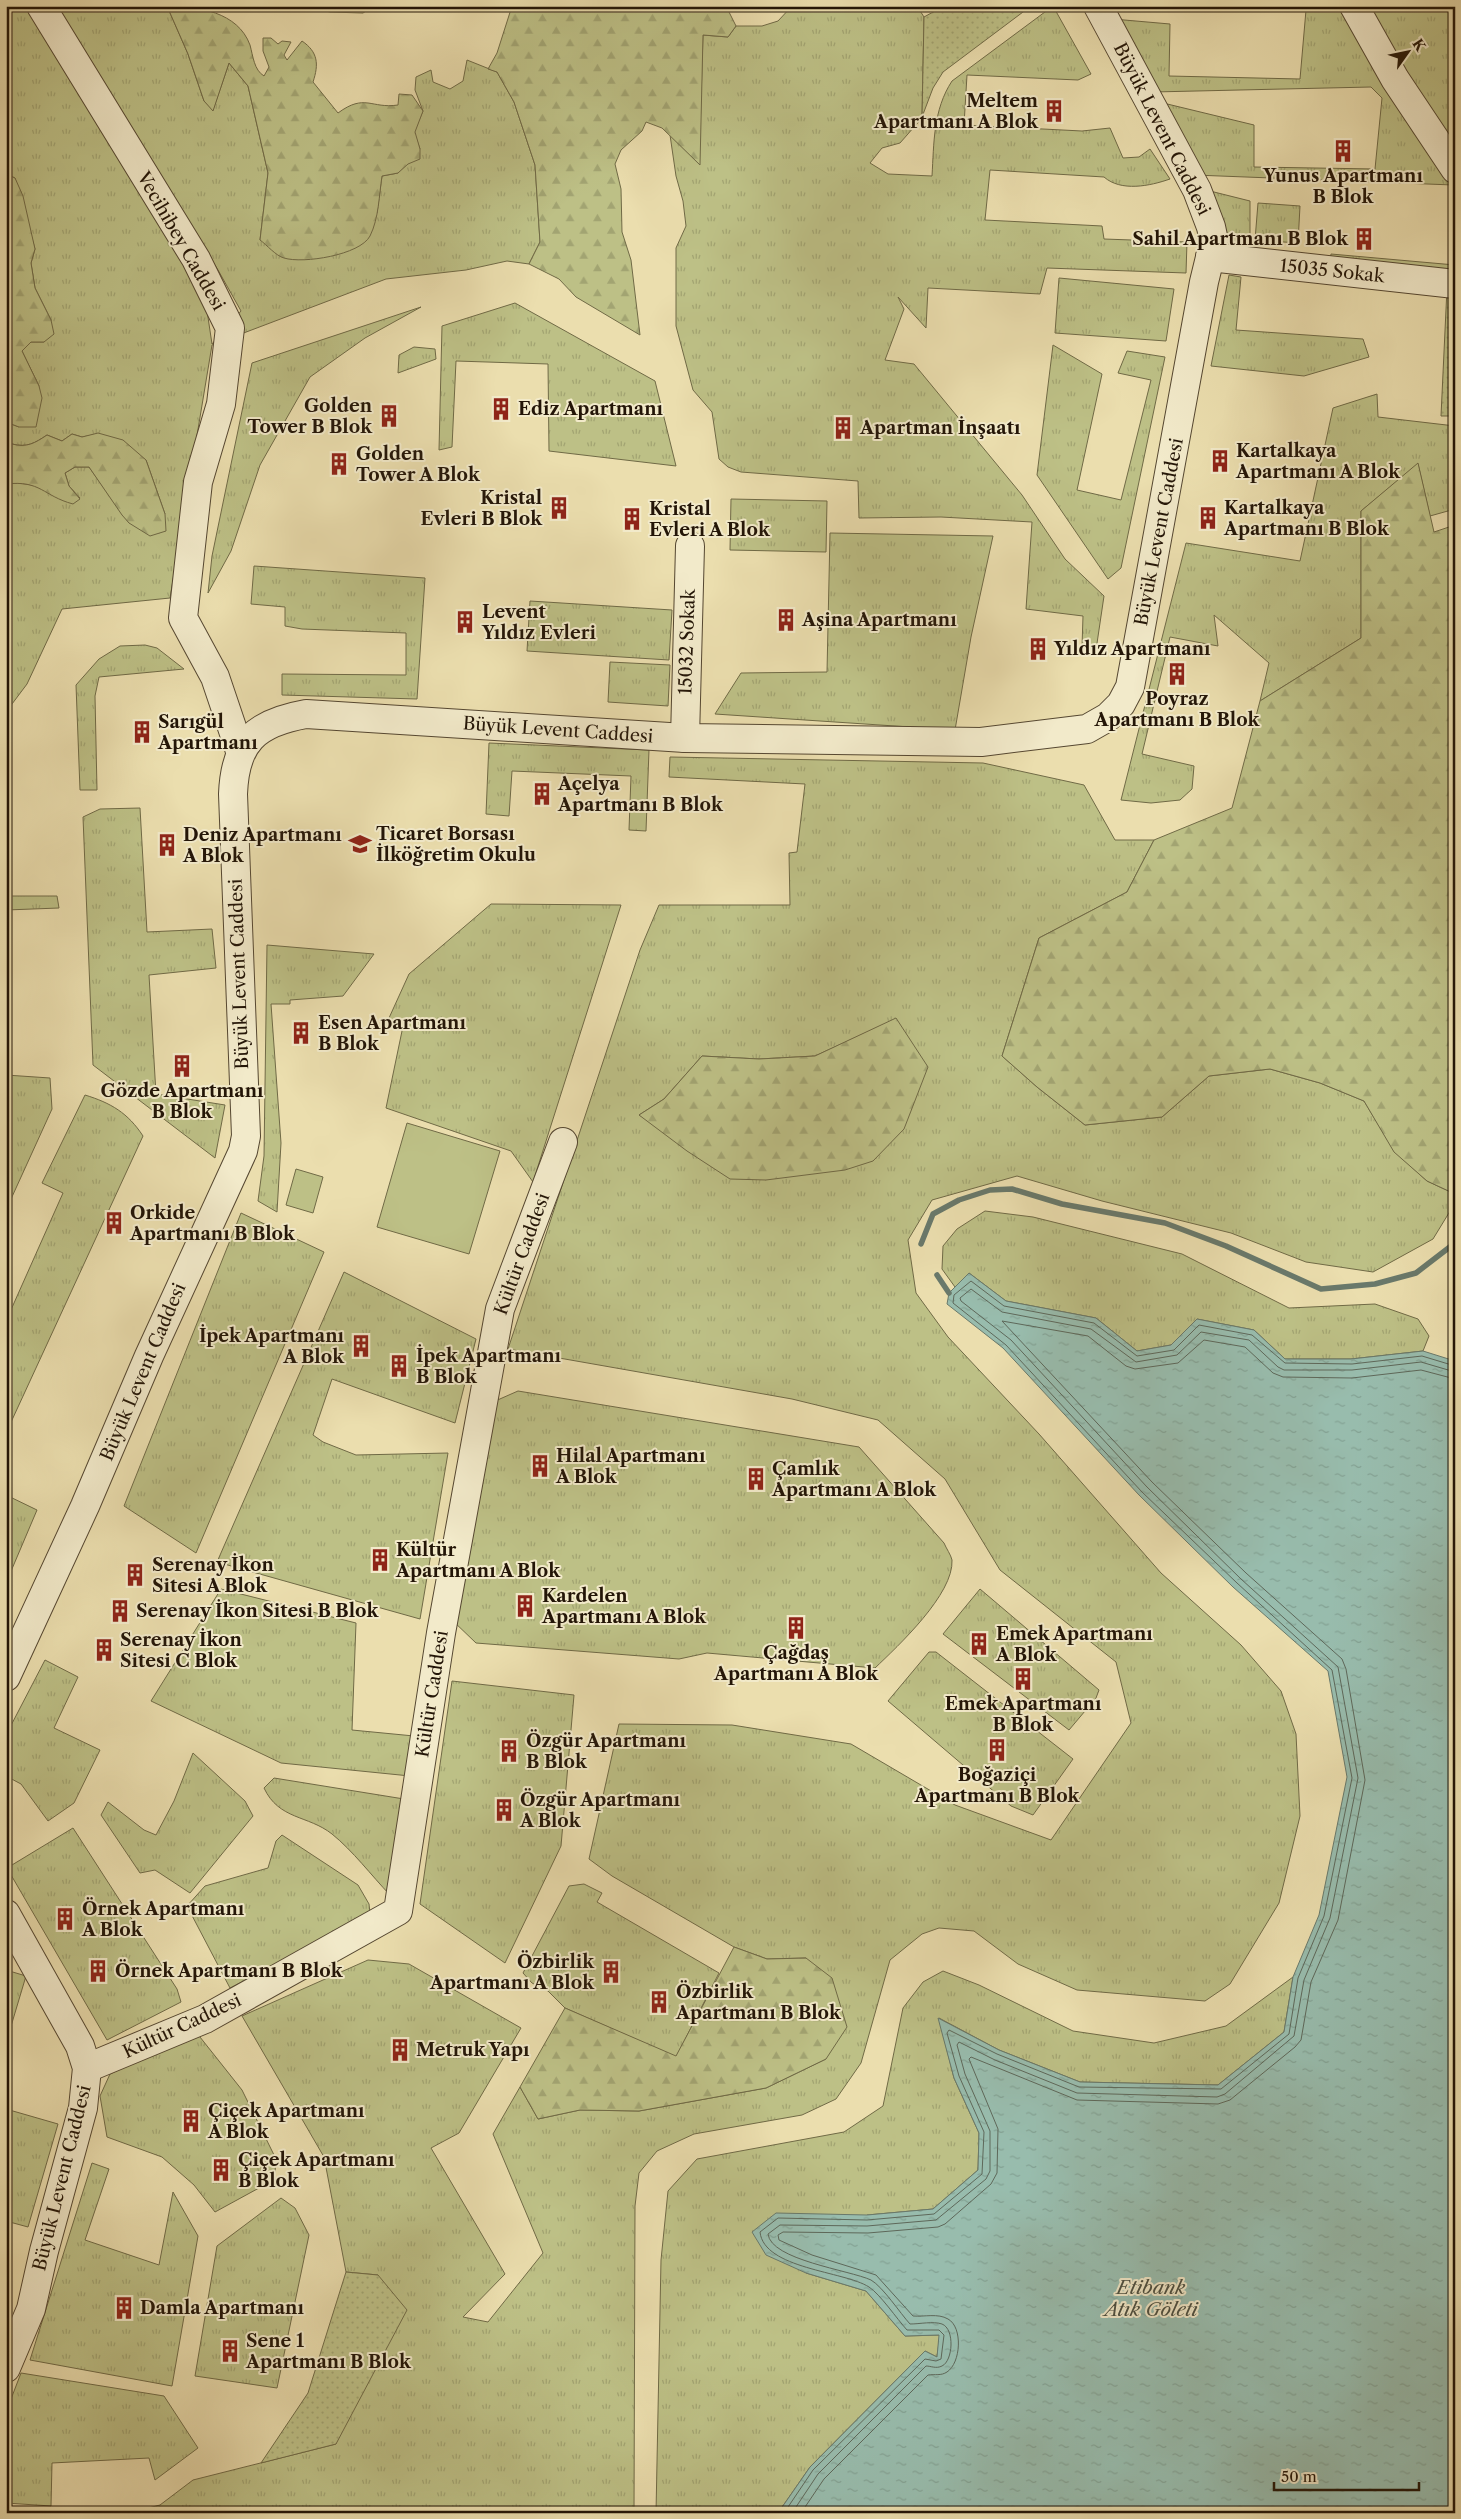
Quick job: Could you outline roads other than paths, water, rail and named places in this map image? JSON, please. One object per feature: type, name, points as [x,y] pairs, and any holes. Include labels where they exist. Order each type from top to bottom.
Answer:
[{"type":"street","name":"Vecihibey Caddesi","points":[[41,6],[196,259],[230,328],[222,404],[198,482],[183,618],[215,677],[240,751]]},
{"type":"street","name":"Büyük Levent Caddesi","points":[[6,1677],[85,1506],[153,1346],[243,1151],[246,1136],[233,809],[234,769],[240,751],[268,724],[284,718],[306,714],[684,738],[982,742],[1087,729],[1108,717],[1121,704],[1130,687],[1214,241],[1212,227],[1197,190],[1098,6]]},
{"type":"street","points":[[1354,6],[1395,79],[1455,169]]},
{"type":"street","name":"15035 Sokak","points":[[1210,257],[1455,284]]},
{"type":"street","name":"15032 Sokak","points":[[684,738],[690,546]]},
{"type":"street","name":"Kültür Caddesi","points":[[87,2068],[205,2019],[398,1911],[441,1633],[500,1309],[563,1142]]},
{"type":"street","name":"Büyük Levent Caddesi","points":[[6,1914],[80,2046],[87,2068],[83,2108],[44,2251],[31,2309],[6,2368]]},
{"type":"water","name":"Etibank Atık Göleti","points":[[969,1273],[1006,1301],[1096,1318],[1137,1351],[1171,1345],[1197,1319],[1254,1330],[1285,1359],[1351,1359],[1423,1351],[1455,1361],[1455,2513],[778,2513],[810,2467],[925,2351],[937,2357],[939,2335],[905,2336],[866,2291],[806,2273],[766,2255],[752,2232],[776,2213],[867,2215],[933,2209],[978,2170],[979,2133],[954,2078],[938,2018],[999,2050],[1080,2082],[1218,2085],[1284,2032],[1293,1977],[1319,1915],[1347,1777],[1328,1671],[1233,1587],[1139,1495],[1003,1348],[947,1304],[949,1293]]},
{"type":"waterway","points":[[921,1244],[933,1214],[959,1200],[990,1190],[1012,1189],[1062,1204],[1165,1223],[1226,1246],[1321,1289],[1375,1284],[1416,1273],[1455,1243]]},
{"type":"waterway","points":[[937,1275],[949,1293]]},
{"type":"place","name":"Meltem Apartmanı A Blok","points":[[1054,111]]},
{"type":"place","name":"Yunus Apartmanı B Blok","points":[[1343,151]]},
{"type":"place","name":"Sahil Apartmanı B Blok","points":[[1364,239]]},
{"type":"place","name":"Ediz Apartmanı","points":[[501,409]]},
{"type":"place","name":"Golden Tower B Blok","points":[[389,416]]},
{"type":"place","name":"Apartman İnşaatı","points":[[843,428]]},
{"type":"place","name":"Kartalkaya Apartmanı A Blok","points":[[1220,461]]},
{"type":"place","name":"Golden Tower A Blok","points":[[339,464]]},
{"type":"place","name":"Kristal Evleri B Blok","points":[[559,508]]},
{"type":"place","name":"Kartalkaya Apartmanı B Blok","points":[[1208,518]]},
{"type":"place","name":"Kristal Evleri A Blok","points":[[632,519]]},
{"type":"place","name":"Aşina Apartmanı","points":[[786,620]]},
{"type":"place","name":"Levent Yıldız Evleri","points":[[465,622]]},
{"type":"place","name":"Yıldız Apartmanı","points":[[1038,649]]},
{"type":"place","name":"Poyraz Apartmanı B Blok","points":[[1177,674]]},
{"type":"place","name":"Sarıgül Apartmanı","points":[[142,732]]},
{"type":"place","name":"Açelya Apartmanı B Blok","points":[[542,794]]},
{"type":"place","name":"Ticaret Borsası İlköğretim Okulu","points":[[360,844]]},
{"type":"place","name":"Deniz Apartmanı A Blok","points":[[167,845]]},
{"type":"place","name":"Esen Apartmanı B Blok","points":[[301,1033]]},
{"type":"place","name":"Gözde Apartmanı B Blok","points":[[182,1066]]},
{"type":"place","name":"Orkide Apartmanı B Blok","points":[[114,1223]]},
{"type":"place","name":"İpek Apartmanı A Blok","points":[[361,1346]]},
{"type":"place","name":"İpek Apartmanı B Blok","points":[[399,1366]]},
{"type":"place","name":"Hilal Apartmanı A Blok","points":[[540,1466]]},
{"type":"place","name":"Çamlık Apartmanı A Blok","points":[[756,1479]]},
{"type":"place","name":"Kültür Apartmanı A Blok","points":[[380,1560]]},
{"type":"place","name":"Serenay İkon Sitesi A Blok","points":[[135,1575]]},
{"type":"place","name":"Kardelen Apartmanı A Blok","points":[[525,1606]]},
{"type":"place","name":"Serenay İkon Sitesi B Blok","points":[[120,1611]]},
{"type":"place","name":"Çağdaş Apartmanı A Blok","points":[[796,1628]]},
{"type":"place","name":"Emek Apartmanı A Blok","points":[[979,1644]]},
{"type":"place","name":"Serenay İkon Sitesi C Blok","points":[[104,1650]]},
{"type":"place","name":"Emek Apartmanı B Blok","points":[[1023,1679]]},
{"type":"place","name":"Boğaziçi Apartmanı B Blok","points":[[997,1750]]},
{"type":"place","name":"Özgür Apartmanı B Blok","points":[[509,1751]]},
{"type":"place","name":"Özgür Apartmanı A Blok","points":[[504,1810]]},
{"type":"place","name":"Örnek Apartmanı A Blok","points":[[65,1919]]},
{"type":"place","name":"Örnek Apartmanı B Blok","points":[[98,1971]]},
{"type":"place","name":"Özbirlik Apartmanı A Blok","points":[[611,1972]]},
{"type":"place","name":"Özbirlik Apartmanı B Blok","points":[[659,2002]]},
{"type":"place","name":"Metruk Yapı","points":[[400,2050]]},
{"type":"place","name":"Çiçek Apartmanı A Blok","points":[[191,2121]]},
{"type":"place","name":"Çiçek Apartmanı B Blok","points":[[221,2170]]},
{"type":"place","name":"Damla Apartmanı","points":[[124,2308]]},
{"type":"place","name":"Sene 1 Apartmanı B Blok","points":[[230,2351]]}]
